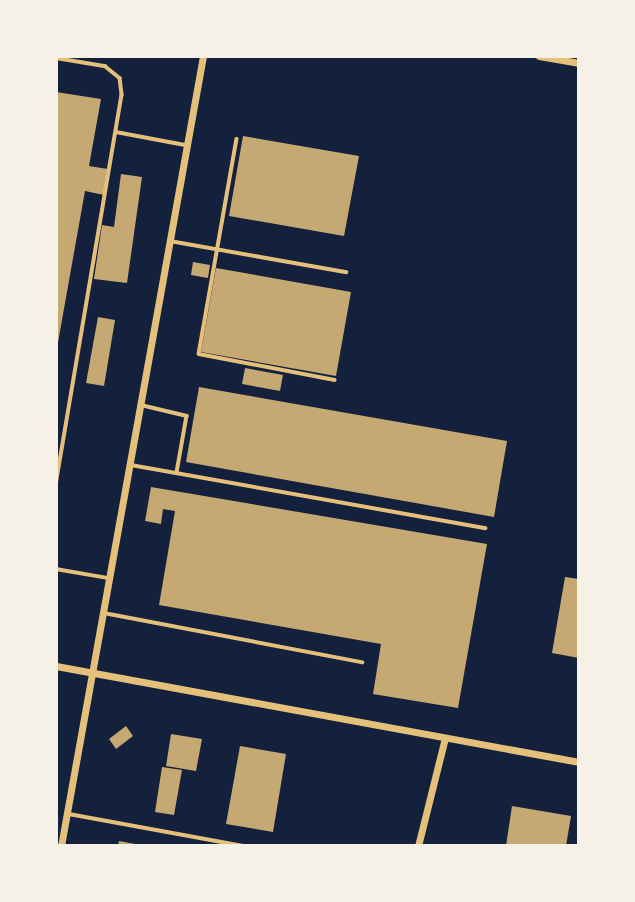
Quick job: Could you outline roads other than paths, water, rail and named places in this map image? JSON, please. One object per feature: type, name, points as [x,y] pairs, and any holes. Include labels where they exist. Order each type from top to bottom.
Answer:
[{"type":"street","points":[[61,846],[203,56]]},
{"type":"street","points":[[539,56],[579,63]]},
{"type":"street","points":[[56,666],[579,762]]},
{"type":"street","points":[[418,846],[446,738]]},
{"type":"lane","points":[[56,58],[105,66],[120,78],[122,95],[56,485]]},
{"type":"lane","points":[[116,132],[187,145]]},
{"type":"lane","points":[[237,139],[199,354],[335,380]]},
{"type":"lane","points":[[170,241],[346,272]]},
{"type":"lane","points":[[141,405],[187,416],[177,473]]},
{"type":"lane","points":[[131,465],[485,528]]},
{"type":"lane","points":[[56,569],[110,578]]},
{"type":"lane","points":[[104,613],[362,662]]},
{"type":"lane","points":[[66,813],[243,846]]}]
